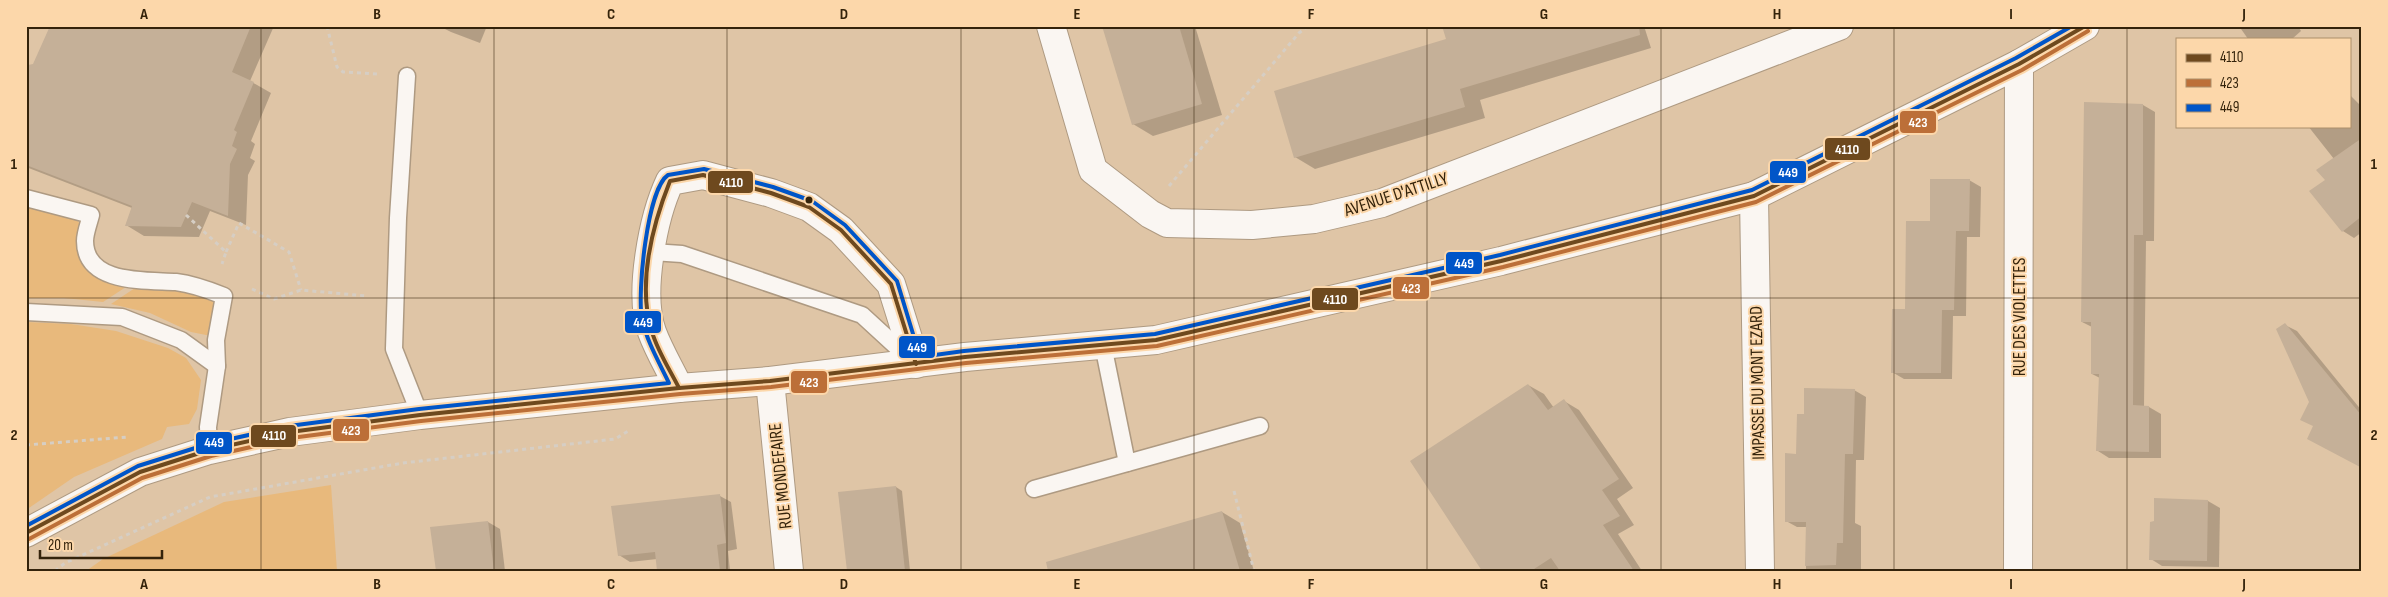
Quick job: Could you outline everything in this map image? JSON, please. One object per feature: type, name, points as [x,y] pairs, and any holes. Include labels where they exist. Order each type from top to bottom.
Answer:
[{"type":"street","name":"AVENUE D'ATTILLY","points":[[1051,26],[1093,170],[1150,214],[1167,223],[1252,224],[1314,220],[1382,203],[1840,26]]},
{"type":"street","points":[[26,533],[140,472],[210,450],[290,432],[420,415],[679,388],[770,381],[965,357],[1156,340],[1501,262],[1754,196],[2019,64],[2085,26]]},
{"type":"street","name":"RUE DES VIOLETTES","points":[[2018,571],[2019,64]]},
{"type":"street","points":[[679,388],[652,331],[645,296],[661,202],[670,182],[703,175],[771,193],[809,207],[841,230],[891,284],[916,364]]},
{"type":"street","name":"IMPASSE DU MONT EZARD","points":[[1754,196],[1760,571]]},
{"type":"street","name":"RUE MONDEFAIRE","points":[[770,381],[789,571]]},
{"type":"lane","points":[[407,76],[398,218],[394,348],[420,415]]},
{"type":"lane","points":[[26,198],[90,215],[85,242],[89,256],[97,268],[113,276],[178,282],[224,296],[216,340],[217,366],[208,426],[210,450]]},
{"type":"lane","points":[[652,252],[682,254],[862,315],[916,364]]},
{"type":"lane","points":[[26,312],[122,317],[182,340],[217,366]]},
{"type":"lane","points":[[1103,345],[1127,463]]},
{"type":"lane","points":[[1034,489],[1260,426]]},
{"type":"path","points":[[327,26],[337,67],[343,72],[407,76]]},
{"type":"path","points":[[1167,223],[1169,186],[1250,89],[1308,26]]},
{"type":"path","points":[[186,215],[226,252]]},
{"type":"path","points":[[220,266],[239,223],[289,252],[301,290]]},
{"type":"path","points":[[251,288],[274,299],[301,290],[395,299]]},
{"type":"path","points":[[55,571],[64,563],[210,497],[403,463],[615,439],[637,427]]},
{"type":"path","points":[[26,445],[133,436]]},
{"type":"path","points":[[1234,491],[1254,571]]},
{"type":"shaded area","points":[[26,203],[73,217],[81,226],[80,246],[129,285],[103,302],[64,298],[26,298]]},
{"type":"shaded area","points":[[138,286],[176,288],[216,301],[211,336],[191,332],[150,313],[111,304]]},
{"type":"shaded area","points":[[26,322],[71,324],[116,331],[168,348],[186,358],[201,380],[197,409],[189,424],[167,427],[162,439],[74,477],[26,510]]},
{"type":"shaded area","points":[[331,485],[337,571],[86,571],[103,559],[224,502]]},
{"type":"building","points":[[50,26],[251,26],[232,72],[254,82],[234,130],[237,132],[232,146],[237,149],[230,164],[228,216],[192,202],[181,227],[125,226],[132,206],[26,165],[28,65],[33,64]]},
{"type":"building","points":[[1102,26],[1179,26],[1202,104],[1132,125]]},
{"type":"building","points":[[1442,26],[1639,26],[1640,35],[1460,89],[1465,107],[1294,158],[1274,91],[1446,39]]},
{"type":"building","points":[[2084,102],[2143,104],[2143,235],[2134,235],[2133,405],[2149,406],[2149,452],[2096,451],[2099,374],[2091,374],[2091,322],[2081,322]]},
{"type":"building","points":[[2362,138],[2362,216],[2342,232],[2309,191],[2325,180],[2316,170]]},
{"type":"building","points":[[1930,179],[1970,179],[1969,231],[1956,231],[1954,310],[1942,310],[1941,373],[1891,373],[1892,309],[1905,309],[1906,221],[1930,221]]},
{"type":"building","points":[[2285,323],[2362,416],[2362,468],[2307,439],[2313,426],[2300,420],[2309,402],[2276,329]]},
{"type":"building","points":[[1528,384],[1548,410],[1564,399],[1619,479],[1602,490],[1620,516],[1603,525],[1634,571],[1560,571],[1551,558],[1531,571],[1482,571],[1410,461]]},
{"type":"building","points":[[1804,388],[1855,389],[1853,454],[1845,454],[1843,543],[1837,543],[1836,565],[1805,566],[1806,522],[1785,522],[1785,453],[1796,454],[1797,414],[1804,414]]},
{"type":"building","points":[[896,486],[905,571],[847,571],[838,492]]},
{"type":"building","points":[[720,494],[726,543],[717,545],[720,571],[657,571],[655,552],[618,556],[611,506]]},
{"type":"building","points":[[2154,498],[2208,500],[2207,561],[2149,560],[2150,522],[2154,521]]},
{"type":"building","points":[[1222,511],[1240,571],[1048,571],[1046,562]]},
{"type":"building","points":[[488,521],[494,571],[436,571],[430,527]]},
{"type":"transit line","name":"449","points":[[26,526],[138,466],[208,444],[289,426],[419,409],[669,383],[647,336],[642,319],[641,306],[642,266],[649,220],[654,200],[661,184],[668,175],[704,169],[773,187],[812,201],[845,225],[897,281],[920,357],[964,351],[1155,334],[1500,255],[1752,190],[2016,58],[2072,26]]},
{"type":"transit line","name":"4110","points":[[26,533],[140,472],[209,450],[290,432],[420,415],[679,388],[770,381],[965,357],[1156,340],[1501,261],[1754,196],[2019,64],[2085,26]]},
{"type":"transit line","name":"423","points":[[29,539],[142,478],[211,456],[291,438],[421,421],[680,394],[771,387],[966,363],[1157,346],[1503,267],[1756,202],[2022,70],[2088,31]]},
{"type":"transit line","name":"4110","points":[[679,388],[652,332],[648,314],[646,275],[652,236],[670,181],[703,175],[771,193],[809,207],[841,230],[891,284],[916,364]]}]
